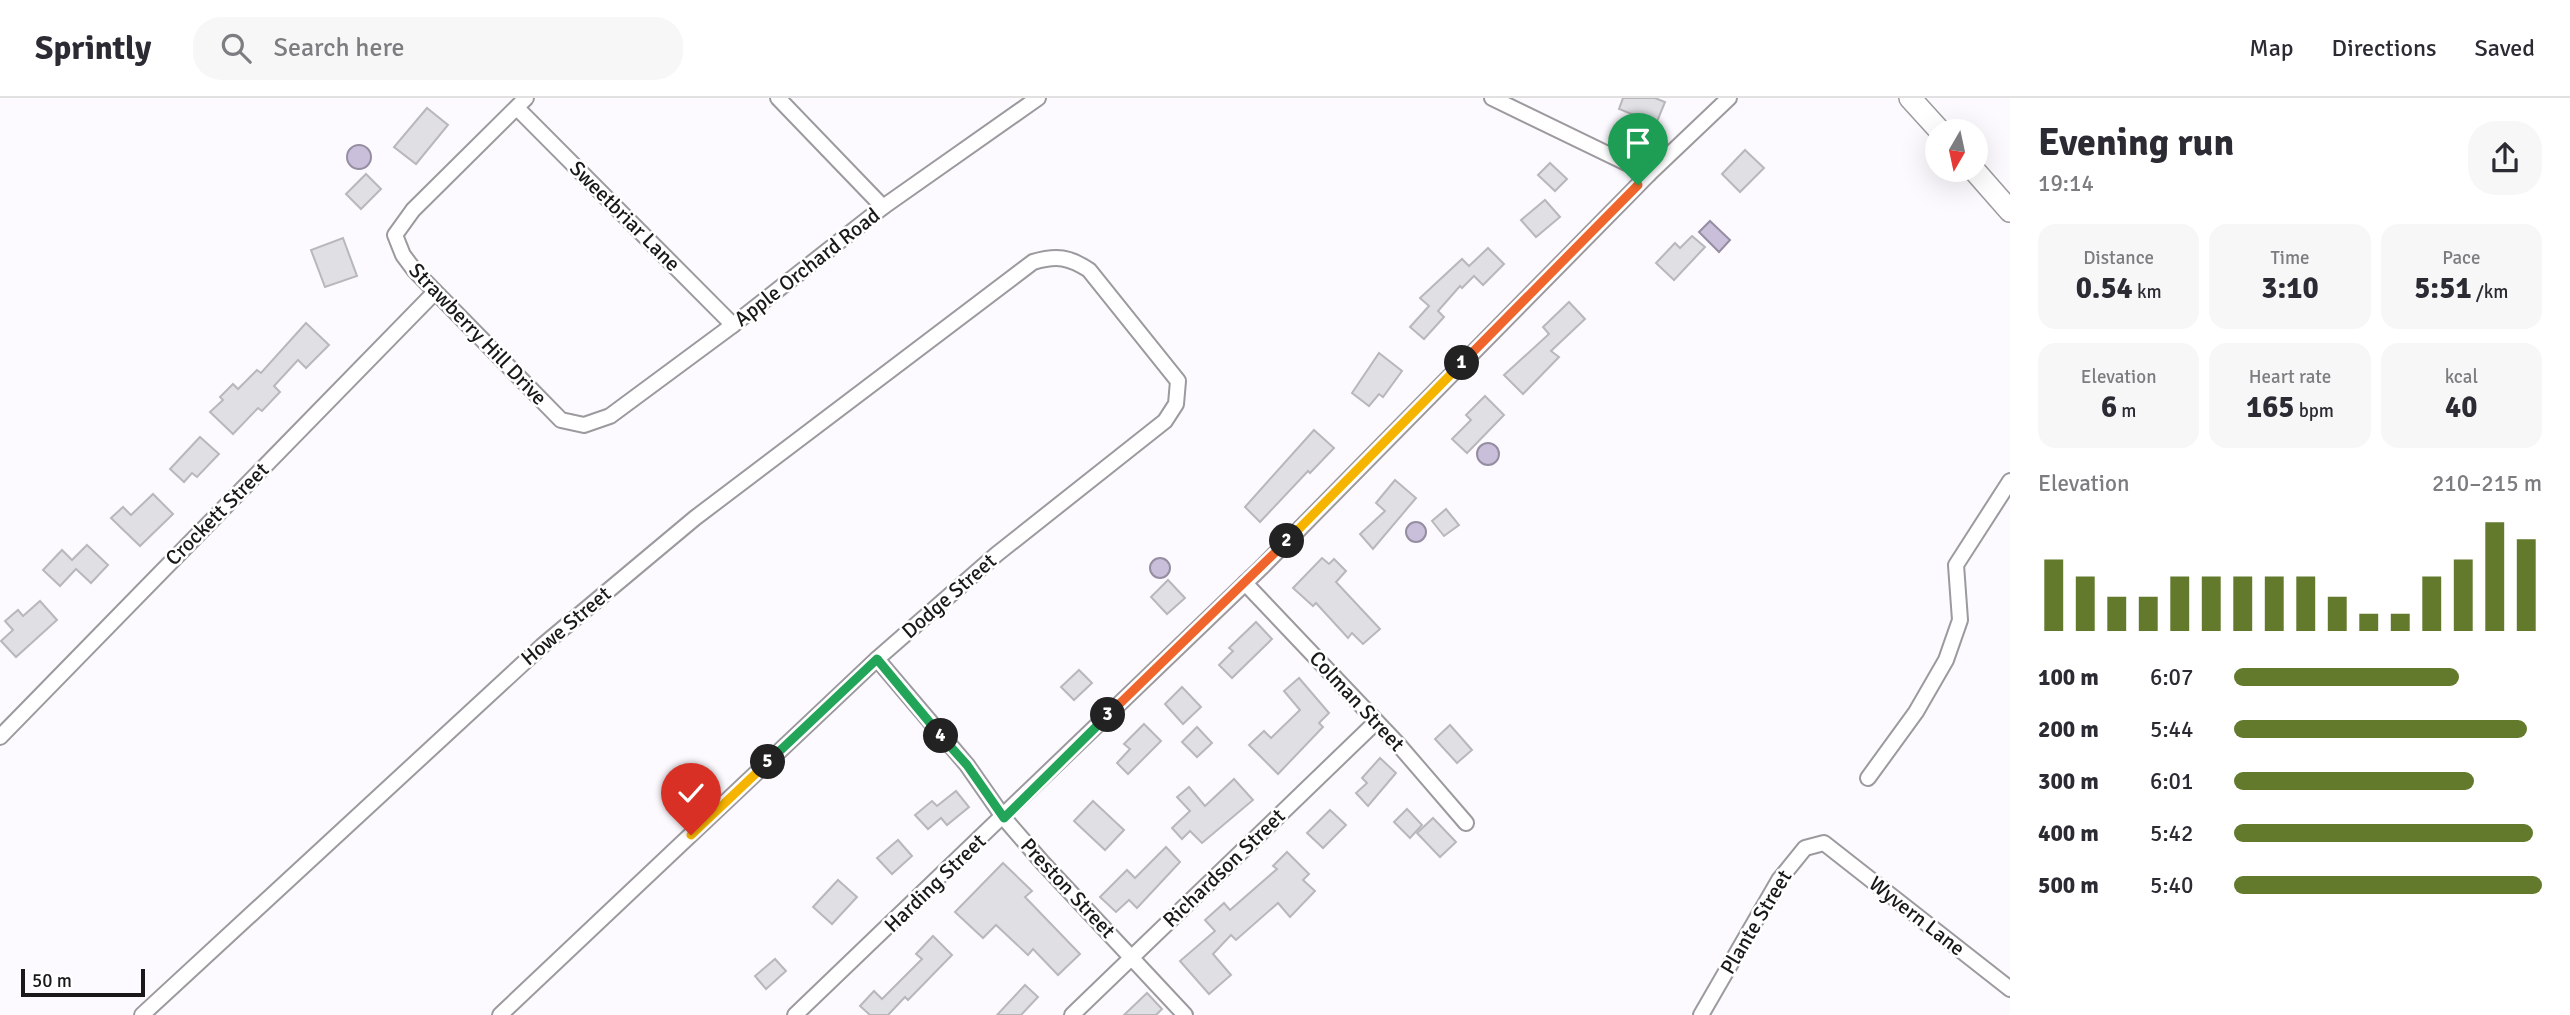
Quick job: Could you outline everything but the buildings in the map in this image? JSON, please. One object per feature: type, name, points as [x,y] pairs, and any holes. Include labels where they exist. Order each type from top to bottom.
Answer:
[{"type":"street","points":[[778,98],[883,207]]},
{"type":"street","name":"Apple Orchard Road","points":[[572,425],[596,422],[610,416],[733,325],[883,207],[1038,98]]},
{"type":"street","points":[[1492,98],[1649,174]]},
{"type":"street","name":"Harding Street","points":[[795,1015],[1004,818],[1245,583],[1649,174],[1729,98]]},
{"type":"street","points":[[1910,98],[1929,119]]},
{"type":"street","name":"Strawberry Hill Drive","points":[[522,103],[413,210],[395,235],[402,255],[435,292],[561,420],[572,425]]},
{"type":"street","name":"Sweetbriar Lane","points":[[522,103],[733,325]]},
{"type":"street","points":[[1985,182],[2010,211]]},
{"type":"street","name":"Howe Street","points":[[142,1015],[542,646],[695,518],[1033,262],[1054,256],[1071,258],[1089,270],[1166,362],[1178,382]]},
{"type":"street","name":"Crockett Street","points":[[0,737],[435,292]]},
{"type":"street","name":"Dodge Street","points":[[500,1015],[877,659],[997,554],[1165,421],[1176,404],[1178,382]]},
{"type":"street","points":[[1868,778],[1916,712],[1946,660],[1960,620],[1956,565],[2010,481]]},
{"type":"street","name":"Colman Street","points":[[1245,583],[1466,822]]},
{"type":"street","name":"Preston Street","points":[[877,659],[967,765],[1004,818],[1185,1015]]},
{"type":"street","name":"Richardson Street","points":[[1072,1015],[1376,722]]},
{"type":"street","name":"Wyvern Lane","points":[[1824,843],[2010,989]]},
{"type":"street","name":"Plante Street","points":[[1701,1015],[1779,880],[1805,848],[1824,843]]},
{"type":"shaded area","points":[[359,145],[368,148],[371,157],[368,166],[359,169],[350,166],[347,157],[350,148]]},
{"type":"shaded area","points":[[1710,221],[1730,240],[1719,252],[1699,232]]},
{"type":"shaded area","points":[[1488,443],[1498,450],[1499,454],[1492,464],[1488,465],[1478,458],[1477,454],[1484,444]]},
{"type":"shaded area","points":[[1416,522],[1423,525],[1426,532],[1423,539],[1416,542],[1409,539],[1406,532],[1409,525]]},
{"type":"shaded area","points":[[1160,558],[1167,561],[1170,568],[1167,575],[1160,578],[1153,575],[1150,568],[1153,561]]},
{"type":"route","points":[[691,835],[877,659],[967,765],[1004,818],[1262,566],[1638,185]]}]
